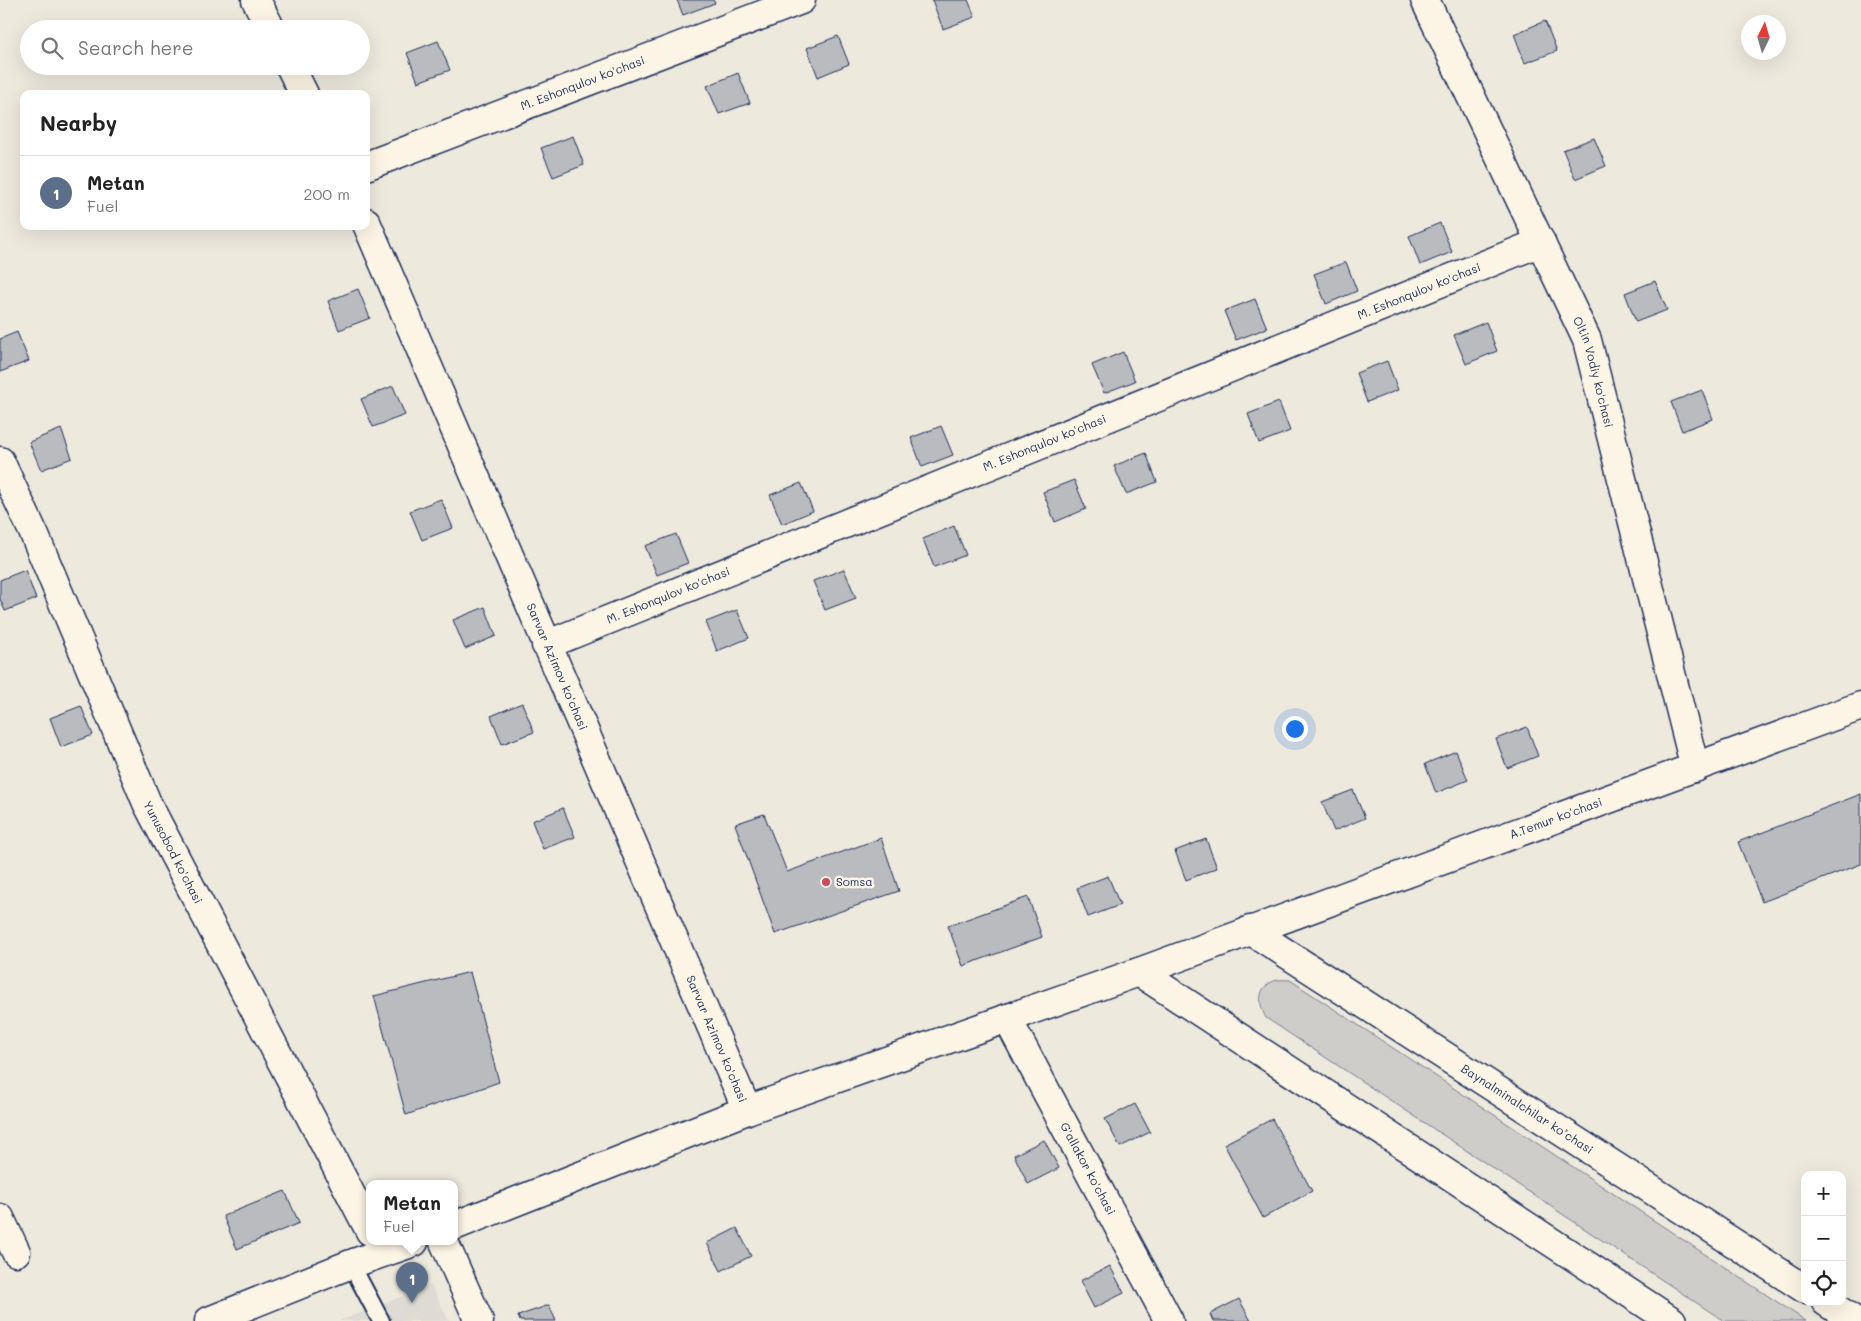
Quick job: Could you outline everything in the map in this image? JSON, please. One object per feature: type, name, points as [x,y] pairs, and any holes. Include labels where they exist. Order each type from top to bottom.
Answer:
[{"type":"street","points":[[256,0],[266,20]]},
{"type":"street","name":"M. Eshonqulov ko'chasi","points":[[370,164],[800,0]]},
{"type":"street","name":"Oltin Vodiy ko'chasi","points":[[1425,0],[1587,340],[1695,768]]},
{"type":"street","points":[[294,75],[302,90]]},
{"type":"street","name":"Sarvar Azimov ko'chasi","points":[[369,230],[747,1110]]},
{"type":"street","name":"M. Eshonqulov ko'chasi","points":[[546,645],[1541,242]]},
{"type":"street","name":"Yunusobod ko'chasi","points":[[0,461],[35,536],[147,803],[366,1225]]},
{"type":"street","name":"A.Temur ko'chasi","points":[[458,1224],[747,1110],[1139,972],[1861,706]]},
{"type":"street","name":"Baynalminalchilar ko’chasi","points":[[1250,930],[1801,1286]]},
{"type":"street","points":[[1139,972],[1672,1321]]},
{"type":"street","name":"G'allakor ko'chasi","points":[[1007,1018],[1169,1321]]},
{"type":"street","points":[[0,1218],[16,1252]]},
{"type":"street","points":[[209,1321],[351,1264],[372,1245]]},
{"type":"street","points":[[445,1245],[479,1321]]},
{"type":"street","points":[[1832,1306],[1855,1321]]},
{"type":"lane","points":[[351,1264],[381,1321]]},
{"type":"shaded area","points":[[1276,980],[1290,980],[1806,1321],[1724,1321],[1266,1018],[1261,1002],[1264,988]]},
{"type":"shaded area","points":[[431,1285],[449,1321],[339,1321]]},
{"type":"building","points":[[677,0],[713,0],[715,3],[683,15]]},
{"type":"building","points":[[932,0],[968,0],[975,17],[943,29]]},
{"type":"building","points":[[1545,21],[1557,51],[1525,63],[1514,34]]},
{"type":"building","points":[[838,36],[849,64],[818,77],[807,48]]},
{"type":"building","points":[[438,41],[450,70],[418,82],[407,53]]},
{"type":"building","points":[[738,73],[750,103],[719,114],[707,86]]},
{"type":"building","points":[[573,136],[584,165],[553,177],[541,148]]},
{"type":"building","points":[[1594,138],[1606,166],[1575,179],[1563,150]]},
{"type":"building","points":[[1440,223],[1452,252],[1420,265],[1409,236]]},
{"type":"building","points":[[1346,262],[1357,291],[1326,304],[1314,274]]},
{"type":"building","points":[[1655,281],[1667,310],[1636,322],[1625,293]]},
{"type":"building","points":[[358,289],[370,318],[339,330],[328,301]]},
{"type":"building","points":[[1255,299],[1267,328],[1236,340],[1224,311]]},
{"type":"building","points":[[1486,322],[1497,351],[1466,364],[1454,335]]},
{"type":"building","points":[[17,332],[29,361],[0,372],[0,339]]},
{"type":"building","points":[[1123,352],[1135,381],[1104,393],[1092,365]]},
{"type":"building","points":[[1387,361],[1398,390],[1367,402],[1356,373]]},
{"type":"building","points":[[393,386],[405,415],[373,427],[361,399]]},
{"type":"building","points":[[1702,390],[1713,419],[1682,431],[1671,402]]},
{"type":"building","points":[[1279,402],[1290,431],[1259,443],[1248,414]]},
{"type":"building","points":[[941,426],[953,455],[922,467],[911,438]]},
{"type":"building","points":[[61,429],[72,458],[41,470],[29,442]]},
{"type":"building","points":[[1146,453],[1157,482],[1126,494],[1114,466]]},
{"type":"building","points":[[1074,480],[1086,509],[1055,522],[1043,492]]},
{"type":"building","points":[[801,483],[813,511],[782,524],[770,495]]},
{"type":"building","points":[[441,499],[453,528],[422,540],[410,511]]},
{"type":"building","points":[[954,526],[966,555],[934,567],[923,539]]},
{"type":"building","points":[[676,534],[688,563],[657,575],[645,546]]},
{"type":"building","points":[[844,569],[856,598],[825,610],[813,581]]},
{"type":"building","points":[[25,570],[36,599],[5,611],[0,599],[0,580]]},
{"type":"building","points":[[485,607],[496,636],[465,649],[453,620]]},
{"type":"building","points":[[737,610],[749,638],[717,651],[706,622]]},
{"type":"building","points":[[522,703],[534,732],[502,744],[491,716]]},
{"type":"building","points":[[81,706],[93,735],[61,747],[50,718]]},
{"type":"building","points":[[1527,727],[1538,756],[1507,768],[1496,739]]},
{"type":"building","points":[[1456,751],[1468,780],[1436,793],[1425,764]]},
{"type":"building","points":[[1353,790],[1365,818],[1334,831],[1322,802]]},
{"type":"building","points":[[1861,794],[1861,864],[1762,902],[1738,842]]},
{"type":"building","points":[[563,808],[575,837],[543,849],[532,821]]},
{"type":"building","name":"Somsa","points":[[764,814],[787,872],[881,838],[899,891],[775,934],[735,824]]},
{"type":"building","points":[[1206,839],[1217,868],[1186,880],[1175,851]]},
{"type":"building","points":[[1108,876],[1120,905],[1088,917],[1077,888]]},
{"type":"building","points":[[1028,897],[1042,937],[963,966],[948,926]]},
{"type":"building","points":[[470,972],[499,1082],[406,1115],[374,996]]},
{"type":"building","points":[[1135,1104],[1150,1132],[1120,1147],[1105,1119]]},
{"type":"building","points":[[1272,1119],[1312,1191],[1263,1218],[1224,1144]]},
{"type":"building","points":[[1044,1140],[1059,1168],[1028,1184],[1014,1155]]},
{"type":"building","points":[[285,1191],[299,1223],[237,1249],[223,1216]]},
{"type":"building","points":[[737,1228],[751,1256],[721,1271],[707,1243]]},
{"type":"building","points":[[1110,1266],[1124,1293],[1094,1308],[1080,1281]]},
{"type":"building","points":[[1239,1299],[1251,1321],[1213,1321],[1210,1314]]},
{"type":"building","points":[[549,1305],[556,1321],[520,1321],[518,1316]]},
{"type":"place","name":"Somsa","points":[[826,882]]},
{"type":"place","name":"Metan","points":[[412,1303]]}]
